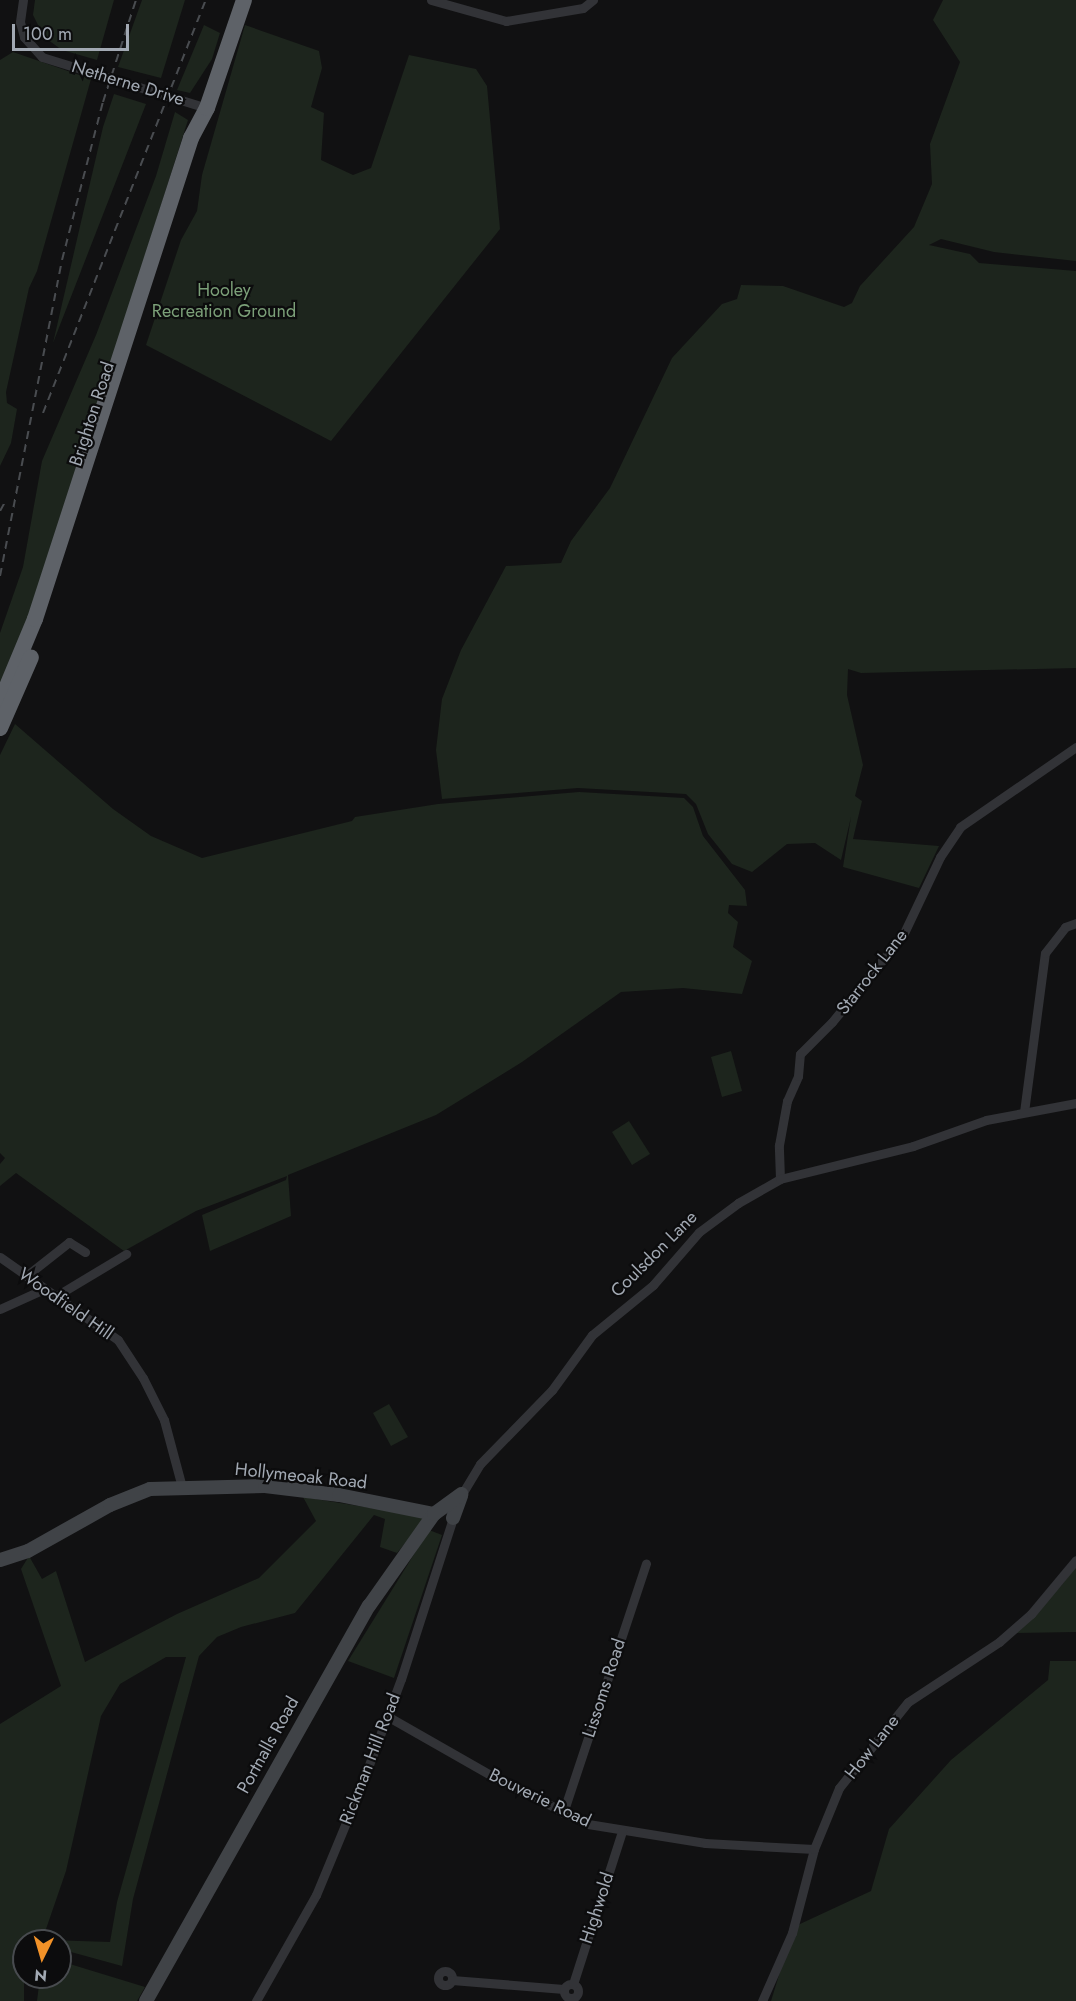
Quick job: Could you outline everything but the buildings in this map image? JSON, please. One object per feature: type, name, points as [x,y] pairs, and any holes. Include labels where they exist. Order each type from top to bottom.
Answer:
[{"type":"highway","name":"Brighton Road","points":[[0,703],[35,619],[191,138],[207,108],[244,0]]},
{"type":"highway","name":"Brighton Road","points":[[0,728],[45,622],[206,130],[207,108]]},
{"type":"street","name":"Netherne Drive","points":[[23,0],[20,22],[32,47],[42,57],[207,108]]},
{"type":"street","points":[[431,0],[454,3],[506,21],[583,8],[593,0]]},
{"type":"street","name":"Starrock Lane","points":[[780,1179],[779,1145],[788,1101],[798,1076],[800,1054],[832,1022],[903,934],[940,857],[960,827],[1076,747]]},
{"type":"street","points":[[1023,1113],[1045,953],[1065,927],[1076,923]]},
{"type":"street","name":"Coulsdon Lane","points":[[453,1518],[462,1494],[480,1464],[552,1390],[592,1335],[653,1285],[704,1227],[780,1179],[913,1146],[978,1122],[1076,1103]]},
{"type":"street","points":[[26,1276],[69,1242],[85,1252]]},
{"type":"street","points":[[56,1296],[126,1254]]},
{"type":"street","name":"Woodfield Hill","points":[[0,1257],[117,1340],[143,1378],[164,1420],[182,1487]]},
{"type":"street","points":[[0,1309],[44,1289]]},
{"type":"street","name":"Hollymeoak Road","points":[[0,1560],[28,1551],[110,1505],[150,1489],[265,1486],[339,1495],[434,1514]]},
{"type":"street","name":"Coulsdon Lane","points":[[434,1514],[462,1494]]},
{"type":"street","name":"Portnalls Road","points":[[146,2001],[333,1666],[369,1606],[434,1514]]},
{"type":"street","name":"Rickman Hill Road","points":[[256,2001],[316,1895],[387,1716],[453,1518]]},
{"type":"street","name":"How Lane","points":[[762,2001],[792,1933],[814,1849],[839,1788],[908,1702],[999,1642],[1031,1614],[1076,1560]]},
{"type":"street","name":"Lissoms Road","points":[[563,1813],[646,1563]]},
{"type":"street","name":"Bouverie Road","points":[[387,1716],[563,1813],[588,1824],[705,1843],[814,1849]]},
{"type":"street","name":"Highwold","points":[[452,1980],[564,1989],[567,1997],[575,1997],[578,1990],[573,1984],[622,1831]]},
{"type":"green space","points":[[35,0],[114,0],[97,60],[62,50],[44,37],[33,15]]},
{"type":"green space","points":[[142,0],[185,0],[161,78],[118,67]]},
{"type":"green space","points":[[943,0],[1076,0],[1076,261],[994,252],[941,239],[929,245],[970,254],[979,263],[1076,271],[1076,668],[861,673],[848,669],[847,695],[863,765],[855,796],[862,801],[853,839],[939,846],[919,888],[843,867],[851,817],[841,860],[815,843],[787,844],[752,872],[732,864],[708,834],[696,804],[686,794],[578,788],[442,799],[436,750],[442,699],[461,650],[506,566],[561,563],[571,541],[610,488],[672,358],[722,304],[737,299],[741,285],[783,286],[844,307],[852,303],[860,286],[914,227],[932,184],[930,144],[960,62],[933,20]]},
{"type":"green space","points":[[204,25],[220,33],[212,59],[190,93],[177,90]]},
{"type":"green space","name":"Hooley Recreation Ground","points":[[245,25],[319,51],[322,68],[311,107],[324,113],[321,160],[353,175],[371,168],[409,55],[476,69],[487,86],[500,229],[331,441],[146,345],[181,240],[197,211],[202,175]]},
{"type":"green space","points":[[13,52],[91,79],[37,271],[29,288],[6,392],[7,403],[17,409],[11,443],[0,466],[0,60]]},
{"type":"green space","points":[[114,94],[146,104],[53,343],[103,127]]},
{"type":"green space","points":[[175,112],[188,120],[31,616],[0,689],[0,633],[23,567],[42,461],[96,335],[156,176]]},
{"type":"green space","points":[[15,724],[113,809],[151,836],[202,858],[352,821],[355,817],[438,804],[579,792],[684,798],[693,807],[703,836],[745,890],[747,906],[729,905],[728,913],[738,922],[733,947],[752,961],[742,994],[683,988],[621,992],[522,1062],[436,1115],[288,1175],[291,1216],[210,1251],[202,1215],[286,1180],[287,1176],[196,1211],[124,1251],[16,1173],[0,1186],[0,1164],[5,1158],[0,1153],[0,755]]},
{"type":"green space","points":[[731,1051],[742,1091],[722,1097],[711,1057]]},
{"type":"green space","points":[[629,1121],[650,1154],[632,1165],[612,1132]]},
{"type":"green space","points":[[389,1404],[408,1437],[391,1446],[373,1413]]},
{"type":"green space","points":[[303,1497],[427,1517],[397,1553],[380,1547],[385,1519],[374,1515],[295,1613],[241,1627],[217,1637],[199,1656],[133,1899],[122,1966],[72,1952],[72,1941],[110,1942],[117,1902],[186,1657],[166,1657],[120,1684],[101,1716],[66,1871],[46,1929],[12,1929],[12,1989],[24,1989],[24,2001],[0,2001],[0,1724],[61,1686],[21,1569],[29,1556],[42,1579],[56,1571],[85,1662],[177,1614],[259,1578],[316,1521]]},
{"type":"green space","points":[[429,1530],[442,1535],[394,1678],[348,1661]]},
{"type":"green space","points":[[1076,1566],[1076,1632],[1009,1633],[1061,1586]]},
{"type":"green space","points":[[1050,1661],[1076,1661],[1076,2001],[771,2001],[792,1933],[800,1924],[871,1891],[889,1829],[951,1760],[1048,1680]]},
{"type":"green space","points":[[72,1965],[145,1987],[137,2001],[37,2001],[38,1989],[72,1989]]},
{"type":"railway","points":[[0,576],[62,260],[103,102],[136,0]]},
{"type":"railway","points":[[43,413],[206,0]]},
{"type":"railway","points":[[0,511],[6,500]]}]
